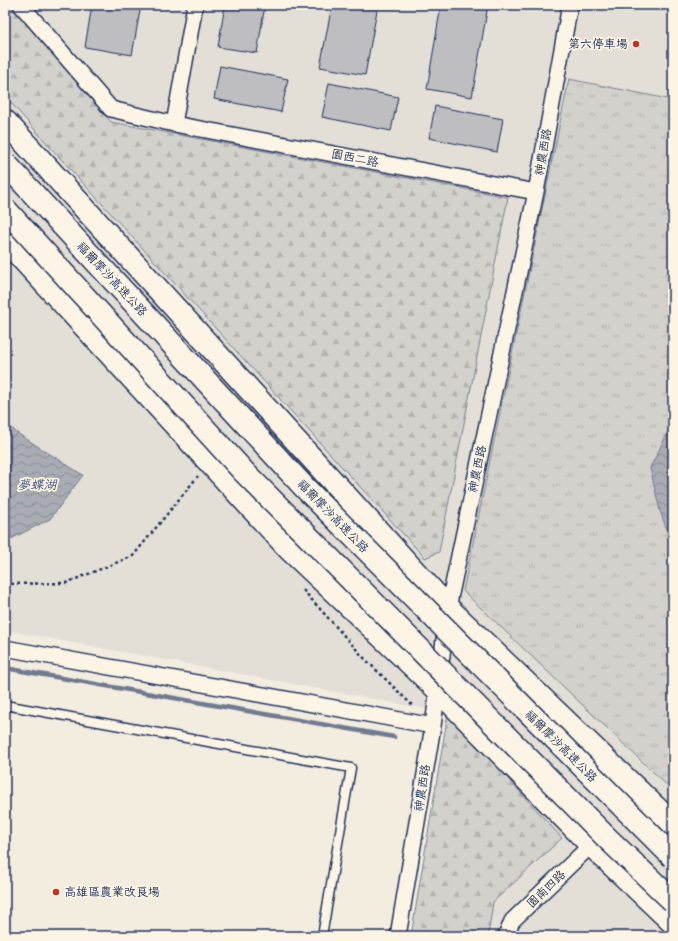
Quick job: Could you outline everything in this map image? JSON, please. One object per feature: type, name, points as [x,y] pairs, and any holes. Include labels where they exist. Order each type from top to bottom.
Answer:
[{"type":"main road","points":[[5,121],[448,608],[673,824]]},
{"type":"main road","name":"福爾摩沙高速公路","points":[[5,164],[306,489],[673,857]]},
{"type":"main road","points":[[5,209],[244,472],[607,838],[673,901]]},
{"type":"main road","points":[[5,240],[290,550],[437,689],[591,845],[673,923]]},
{"type":"street","name":"園西二路","points":[[21,5],[111,109],[174,124],[536,192]]},
{"type":"street","points":[[174,124],[195,5]]},
{"type":"street","name":"神農西路","points":[[398,936],[433,726],[448,608],[536,192],[570,5]]},
{"type":"street","points":[[5,648],[433,726]]},
{"type":"street","name":"園南四路","points":[[506,936],[512,921],[591,845]]},
{"type":"lane","points":[[5,705],[351,768],[322,936]]},
{"type":"path","points":[[5,584],[66,583],[133,556],[198,475]]},
{"type":"shaded area","points":[[5,5],[673,5],[673,936],[411,936],[448,713],[5,630]]},
{"type":"green space","points":[[5,5],[10,5],[111,122],[508,197],[439,552],[425,558],[5,96]]},
{"type":"green space","points":[[569,79],[673,100],[673,791],[463,591]]},
{"type":"green space","points":[[448,713],[562,838],[493,902],[488,936],[411,936]]},
{"type":"water","name":"夢蝶湖","points":[[5,422],[17,433],[83,475],[50,519],[5,542]]},
{"type":"water","points":[[673,426],[673,546],[660,511],[650,468],[670,428]]},
{"type":"building","points":[[92,5],[141,5],[132,55],[85,47]]},
{"type":"building","points":[[225,5],[265,5],[257,53],[218,47]]},
{"type":"building","points":[[332,5],[378,5],[365,75],[320,67]]},
{"type":"building","points":[[441,5],[488,5],[472,97],[427,89]]},
{"type":"building","points":[[220,66],[288,79],[281,112],[214,99]]},
{"type":"building","points":[[329,83],[398,97],[391,131],[322,117]]},
{"type":"building","points":[[435,106],[503,119],[497,152],[429,138]]},
{"type":"waterway","points":[[5,668],[394,737]]},
{"type":"place","name":"第六停車場","points":[[636,44]]},
{"type":"place","name":"高雄區農業改良場","points":[[56,892]]}]
